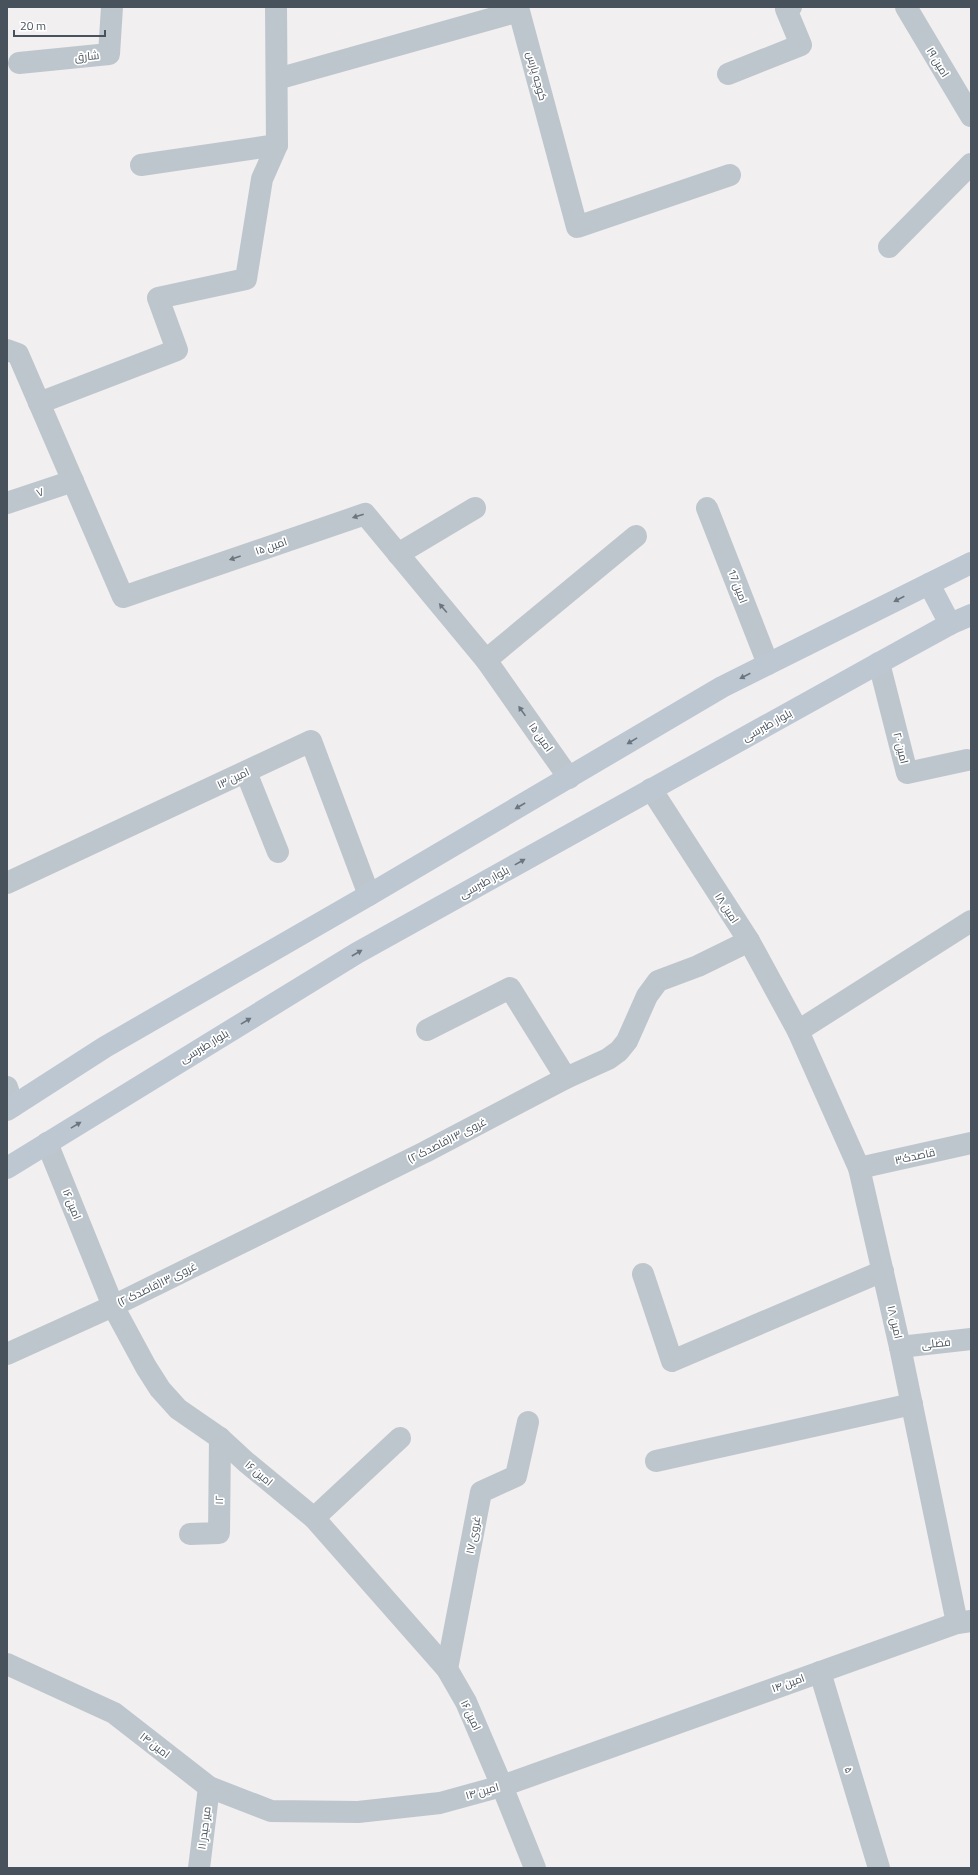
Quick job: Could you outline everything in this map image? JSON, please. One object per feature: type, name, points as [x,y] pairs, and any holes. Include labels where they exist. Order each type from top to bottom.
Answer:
[{"type":"main road","points":[[9,1101],[369,895],[722,687],[971,563]]},
{"type":"main road","points":[[929,584],[950,624]]},
{"type":"main road","name":"بلوار طبرسی","points":[[7,1168],[358,953],[879,663],[950,624],[971,615]]},
{"type":"street","name":"شارق","points":[[19,63],[109,54],[112,7]]},
{"type":"street","points":[[39,403],[177,350],[158,298],[246,279],[262,179],[277,145],[276,7]]},
{"type":"street","points":[[728,74],[801,45],[786,9],[791,7]]},
{"type":"street","name":"امین ۱۹","points":[[906,7],[971,116]]},
{"type":"street","name":"کوچه پارس","points":[[277,79],[519,12],[577,227],[730,175]]},
{"type":"street","points":[[141,165],[277,145]]},
{"type":"street","points":[[888,247],[971,164]]},
{"type":"street","name":"امین ۱۵","points":[[7,350],[18,354],[123,597],[364,514],[486,660],[569,778]]},
{"type":"street","name":"۷","points":[[7,503],[73,481]]},
{"type":"street","points":[[398,554],[475,508]]},
{"type":"street","name":"امین 17","points":[[707,508],[768,664]]},
{"type":"street","points":[[486,660],[636,536]]},
{"type":"street","name":"امین ۲۰","points":[[879,663],[907,773],[967,760]]},
{"type":"street","name":"امین ۱۳","points":[[7,883],[311,742],[369,895]]},
{"type":"street","points":[[246,772],[278,852]]},
{"type":"street","name":"امین ۱۸","points":[[651,789],[749,941],[798,1031],[858,1168],[964,1622]]},
{"type":"street","points":[[798,1031],[971,921]]},
{"type":"street","name":"غروی ۱۳(قاصدک ۲)","points":[[7,1354],[113,1306],[425,1152],[566,1078],[608,1059],[619,1051],[627,1040],[647,996],[658,981],[698,966],[749,941]]},
{"type":"street","points":[[427,1030],[510,988],[566,1078]]},
{"type":"street","name":"امین ۱۶","points":[[47,1143],[113,1306],[160,1390],[178,1409],[220,1438],[246,1462],[314,1518],[447,1669],[466,1702],[535,1868]]},
{"type":"street","name":"قاصدک۳","points":[[858,1168],[971,1143]]},
{"type":"street","points":[[643,1274],[672,1361],[883,1271]]},
{"type":"street","name":"فضلی","points":[[900,1347],[971,1340]]},
{"type":"street","points":[[656,1461],[912,1404]]},
{"type":"street","name":"غروی ۱۷","points":[[447,1669],[481,1492],[516,1476],[528,1422]]},
{"type":"street","name":"۱۲","points":[[190,1534],[219,1533],[220,1438]]},
{"type":"street","points":[[314,1518],[400,1438]]},
{"type":"street","name":"امین ۱۴","points":[[7,1664],[114,1713],[209,1787],[271,1811],[358,1812],[440,1803],[502,1786],[964,1622]]},
{"type":"street","name":"۵","points":[[820,1672],[879,1868]]},
{"type":"street","name":"میر حیدر ۱۱","points":[[199,1868],[209,1787]]}]
